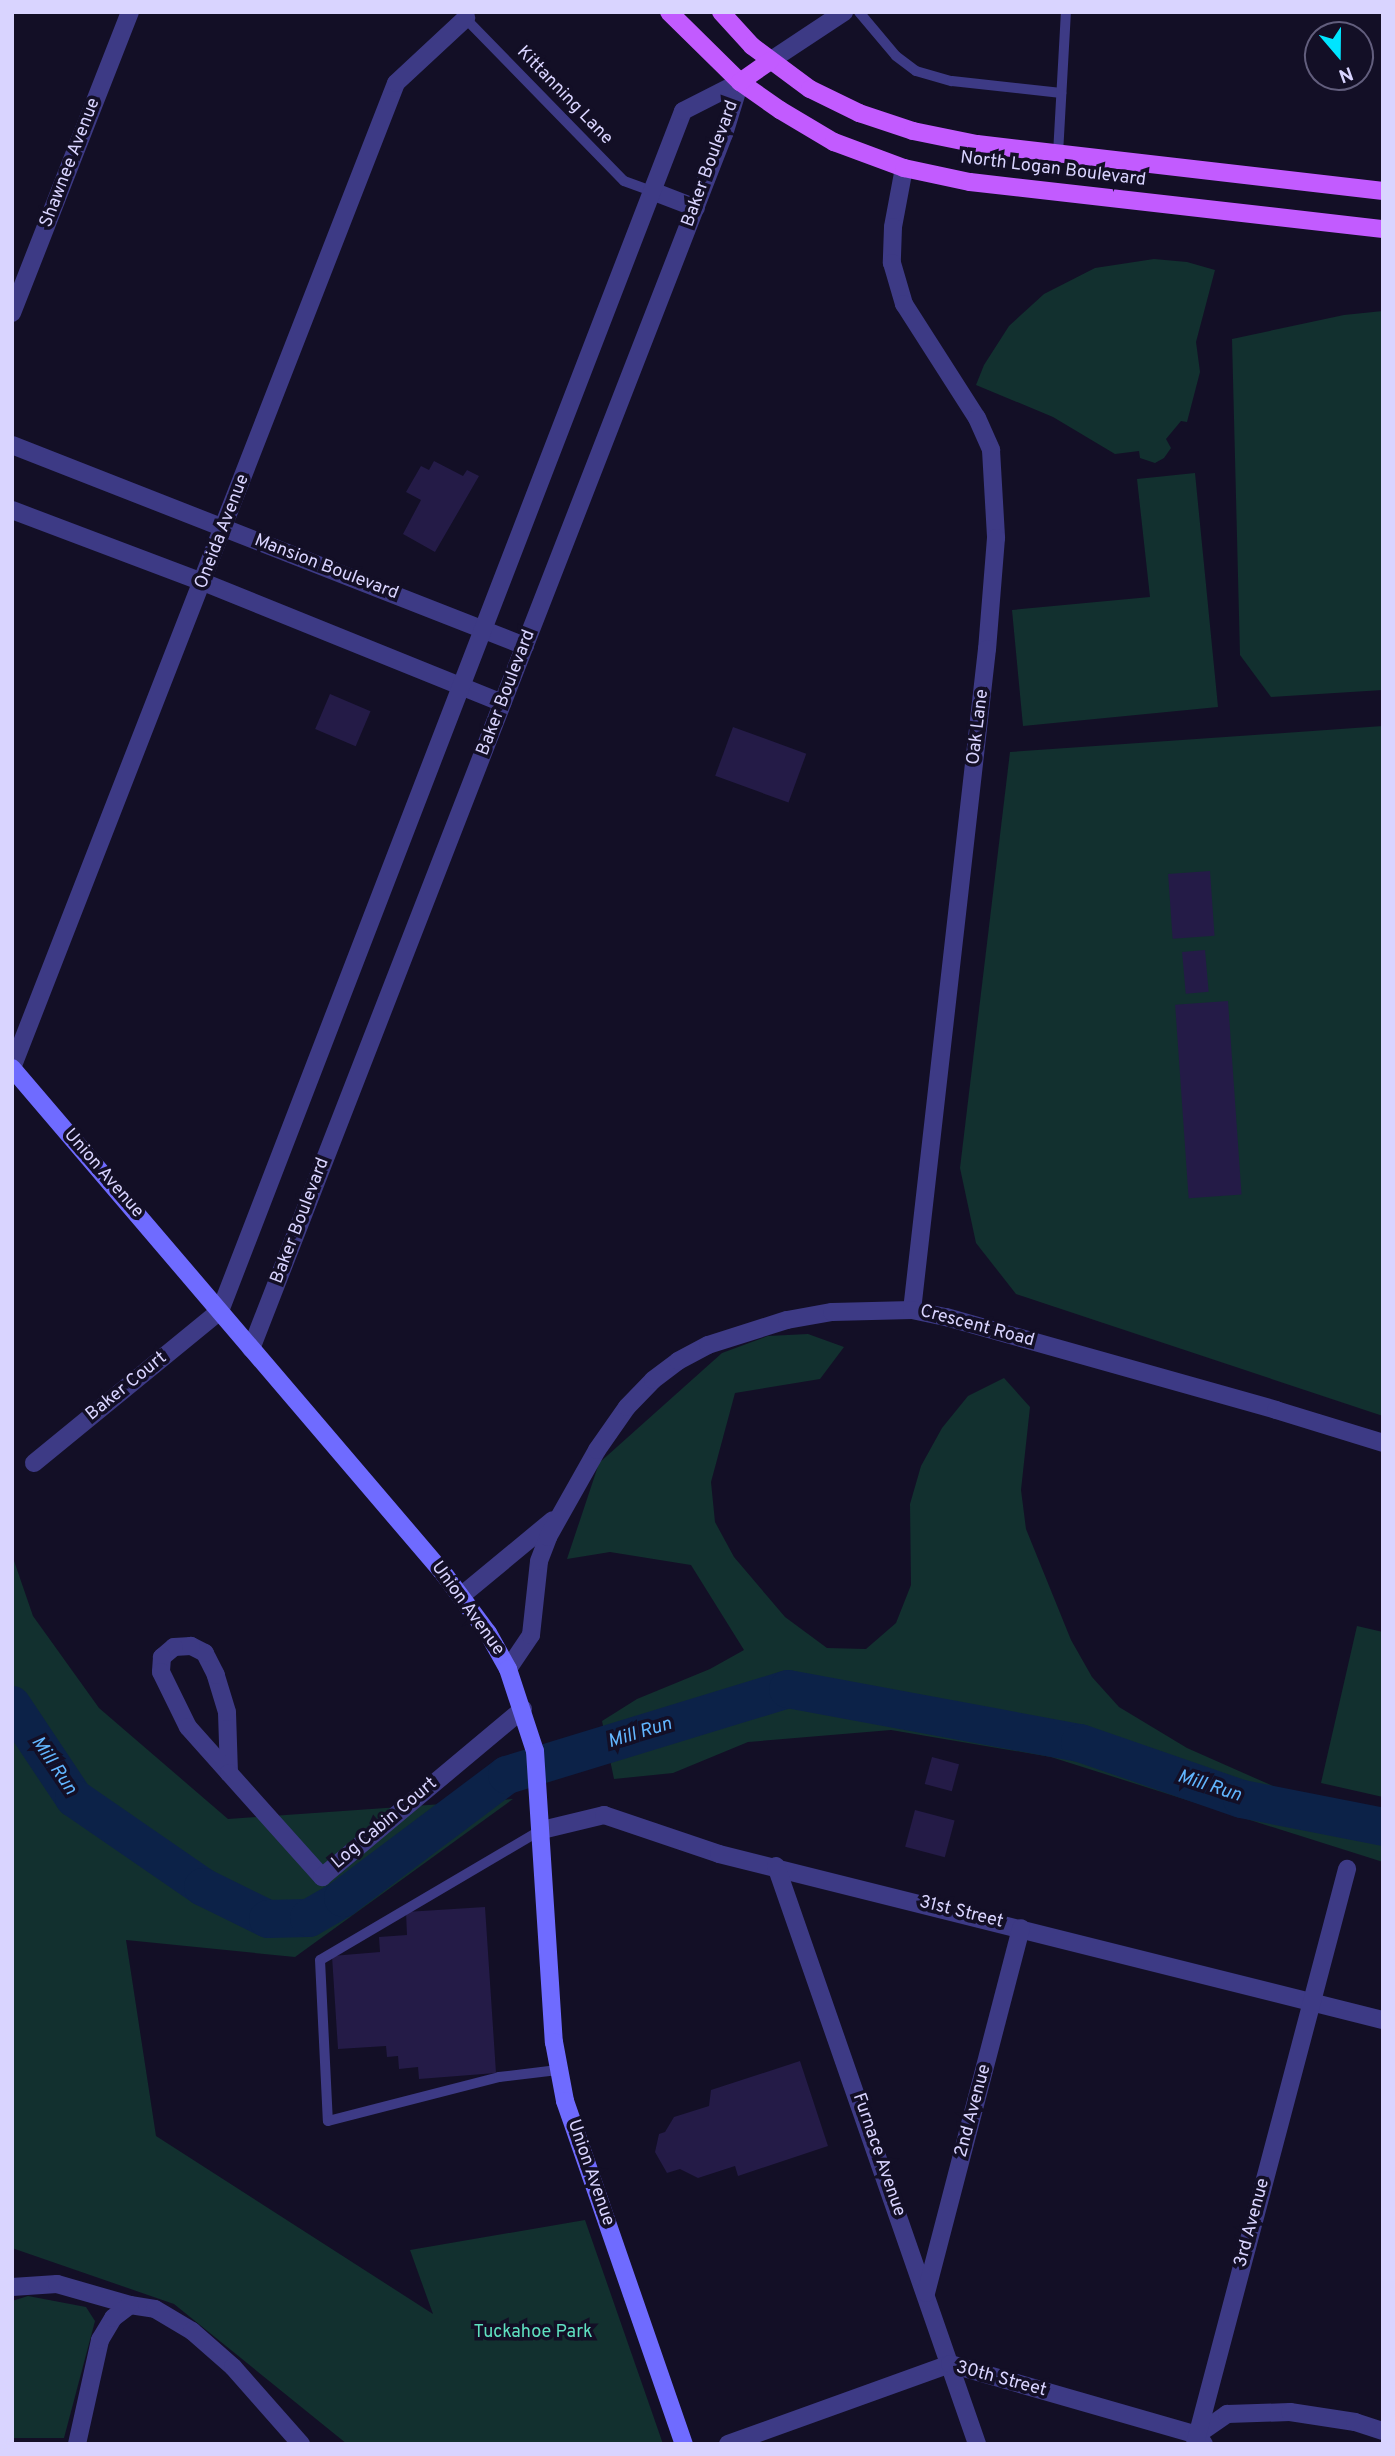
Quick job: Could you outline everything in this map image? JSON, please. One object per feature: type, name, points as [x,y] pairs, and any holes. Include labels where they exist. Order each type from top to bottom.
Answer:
[{"type":"main road","name":"North Logan Boulevard","points":[[669,12],[740,82],[779,110],[834,142],[904,168],[970,182],[1383,229]]},
{"type":"main road","name":"North Logan Boulevard","points":[[721,12],[752,46],[770,61],[822,95],[859,113],[913,131],[977,145],[1383,191]]},
{"type":"main road","points":[[740,82],[770,61]]},
{"type":"main road","name":"Union Avenue","points":[[12,1068],[461,1596],[488,1633],[508,1669],[535,1751],[542,1830],[550,1994],[558,2070],[565,2101],[684,2444]]},
{"type":"street","name":"Shawnee Avenue","points":[[12,313],[130,12]]},
{"type":"street","points":[[770,61],[844,12]]},
{"type":"street","name":"Oneida Avenue","points":[[12,1068],[396,83],[466,14]]},
{"type":"street","name":"Baker Boulevard","points":[[220,1311],[683,111],[740,82]]},
{"type":"street","name":"Baker Boulevard","points":[[251,1349],[696,208],[740,82]]},
{"type":"street","name":"Oak Lane","points":[[904,168],[893,227],[892,263],[904,304],[977,418],[991,450],[996,538],[988,649],[912,1310]]},
{"type":"street","points":[[652,191],[696,208]]},
{"type":"street","name":"Mansion Boulevard","points":[[12,446],[525,646]]},
{"type":"street","points":[[12,510],[203,583],[503,704]]},
{"type":"street","name":"Crescent Road","points":[[508,1669],[531,1635],[539,1561],[559,1515],[597,1450],[627,1407],[653,1380],[678,1361],[708,1345],[787,1320],[832,1312],[912,1310],[1262,1406],[1383,1443]]},
{"type":"street","name":"Baker Court","points":[[34,1463],[220,1311]]},
{"type":"street","name":"Crescent Road","points":[[461,1596],[559,1515]]},
{"type":"street","name":"Log Cabin Court","points":[[229,1773],[227,1712],[216,1675],[205,1653],[191,1646],[174,1647],[162,1657],[162,1664],[173,1700],[188,1727],[229,1773],[322,1877],[523,1709]]},
{"type":"street","name":"31st Street","points":[[542,1830],[604,1815],[719,1854],[1383,2020]]},
{"type":"street","name":"Furnace Avenue","points":[[776,1867],[977,2444]]},
{"type":"street","name":"3rd Avenue","points":[[1199,2441],[1347,1869]]},
{"type":"street","name":"2nd Avenue","points":[[926,2293],[1021,1928]]},
{"type":"street","points":[[12,2287],[57,2284],[130,2305],[155,2309],[192,2330],[233,2367],[301,2444]]},
{"type":"street","points":[[78,2444],[100,2340],[113,2318],[130,2305]]},
{"type":"street","name":"30th Street","points":[[728,2444],[950,2364],[1199,2441]]},
{"type":"street","points":[[1199,2441],[1227,2414],[1290,2412],[1355,2422],[1383,2431]]},
{"type":"lane","points":[[859,12],[895,56],[916,71],[952,81],[1061,93]]},
{"type":"lane","points":[[1058,154],[1066,12]]},
{"type":"lane","name":"Kittanning Lane","points":[[466,14],[624,181],[652,191]]},
{"type":"lane","points":[[542,1830],[320,1960],[328,2121],[499,2077],[558,2070]]},
{"type":"green space","points":[[1154,259],[1187,262],[1215,270],[1196,342],[1200,372],[1187,422],[1181,421],[1166,439],[1171,448],[1164,458],[1155,463],[1140,458],[1139,451],[1115,454],[1053,417],[976,385],[984,365],[1009,326],[1044,294],[1095,268]]},
{"type":"green space","points":[[1383,311],[1383,690],[1271,697],[1240,655],[1232,339],[1344,315]]},
{"type":"green space","points":[[1195,473],[1218,707],[1023,726],[1012,610],[1150,597],[1137,479]]},
{"type":"green space","points":[[1383,726],[1383,1416],[1016,1294],[976,1243],[960,1168],[1010,752]]},
{"type":"green space","points":[[808,1334],[844,1347],[820,1379],[735,1393],[711,1482],[715,1522],[734,1557],[785,1617],[827,1648],[866,1649],[896,1623],[911,1585],[910,1504],[921,1466],[942,1428],[968,1396],[1004,1378],[1030,1407],[1021,1490],[1026,1529],[1071,1640],[1092,1677],[1119,1707],[1187,1748],[1291,1794],[1383,1814],[1383,1862],[1051,1757],[891,1730],[748,1742],[673,1773],[614,1779],[602,1721],[637,1699],[710,1669],[744,1650],[691,1565],[610,1552],[567,1559],[599,1463],[722,1353],[768,1336]]},
{"type":"green space","name":"Tuckahoe Park","points":[[12,1555],[33,1616],[99,1708],[228,1819],[513,1799],[295,1957],[126,1940],[156,2136],[433,2314],[410,2250],[585,2220],[663,2444],[347,2444],[174,2304],[12,2248]]},
{"type":"green space","points":[[1357,1626],[1383,1632],[1383,1797],[1321,1783]]},
{"type":"green space","points":[[28,2296],[86,2307],[95,2321],[64,2438],[12,2438],[12,2301]]},
{"type":"building","points":[[434,461],[463,476],[467,470],[479,476],[435,552],[403,534],[421,500],[406,492],[421,466],[429,470]]},
{"type":"building","points":[[330,694],[371,711],[356,746],[315,729]]},
{"type":"building","points":[[733,727],[806,754],[789,803],[715,776]]},
{"type":"building","points":[[1210,871],[1215,936],[1173,939],[1168,874]]},
{"type":"building","points":[[1205,950],[1209,992],[1186,994],[1182,952]]},
{"type":"building","points":[[1228,1001],[1242,1195],[1189,1198],[1175,1005]]},
{"type":"building","points":[[932,1757],[959,1764],[952,1791],[925,1784]]},
{"type":"building","points":[[915,1810],[955,1821],[945,1857],[905,1847]]},
{"type":"building","points":[[485,1907],[496,2073],[419,2079],[418,2067],[399,2069],[398,2056],[387,2057],[386,2046],[338,2049],[332,1956],[380,1952],[379,1937],[407,1935],[406,1912]]},
{"type":"building","points":[[800,2061],[828,2146],[738,2176],[735,2166],[698,2178],[680,2169],[667,2173],[655,2152],[659,2134],[665,2132],[674,2117],[709,2106],[711,2090]]},
{"type":"waterway","name":"Mill Run","points":[[12,1705],[74,1798],[203,1887],[268,1919],[309,1918],[343,1898],[507,1775],[788,1689],[1080,1743],[1242,1799],[1383,1827]]}]
